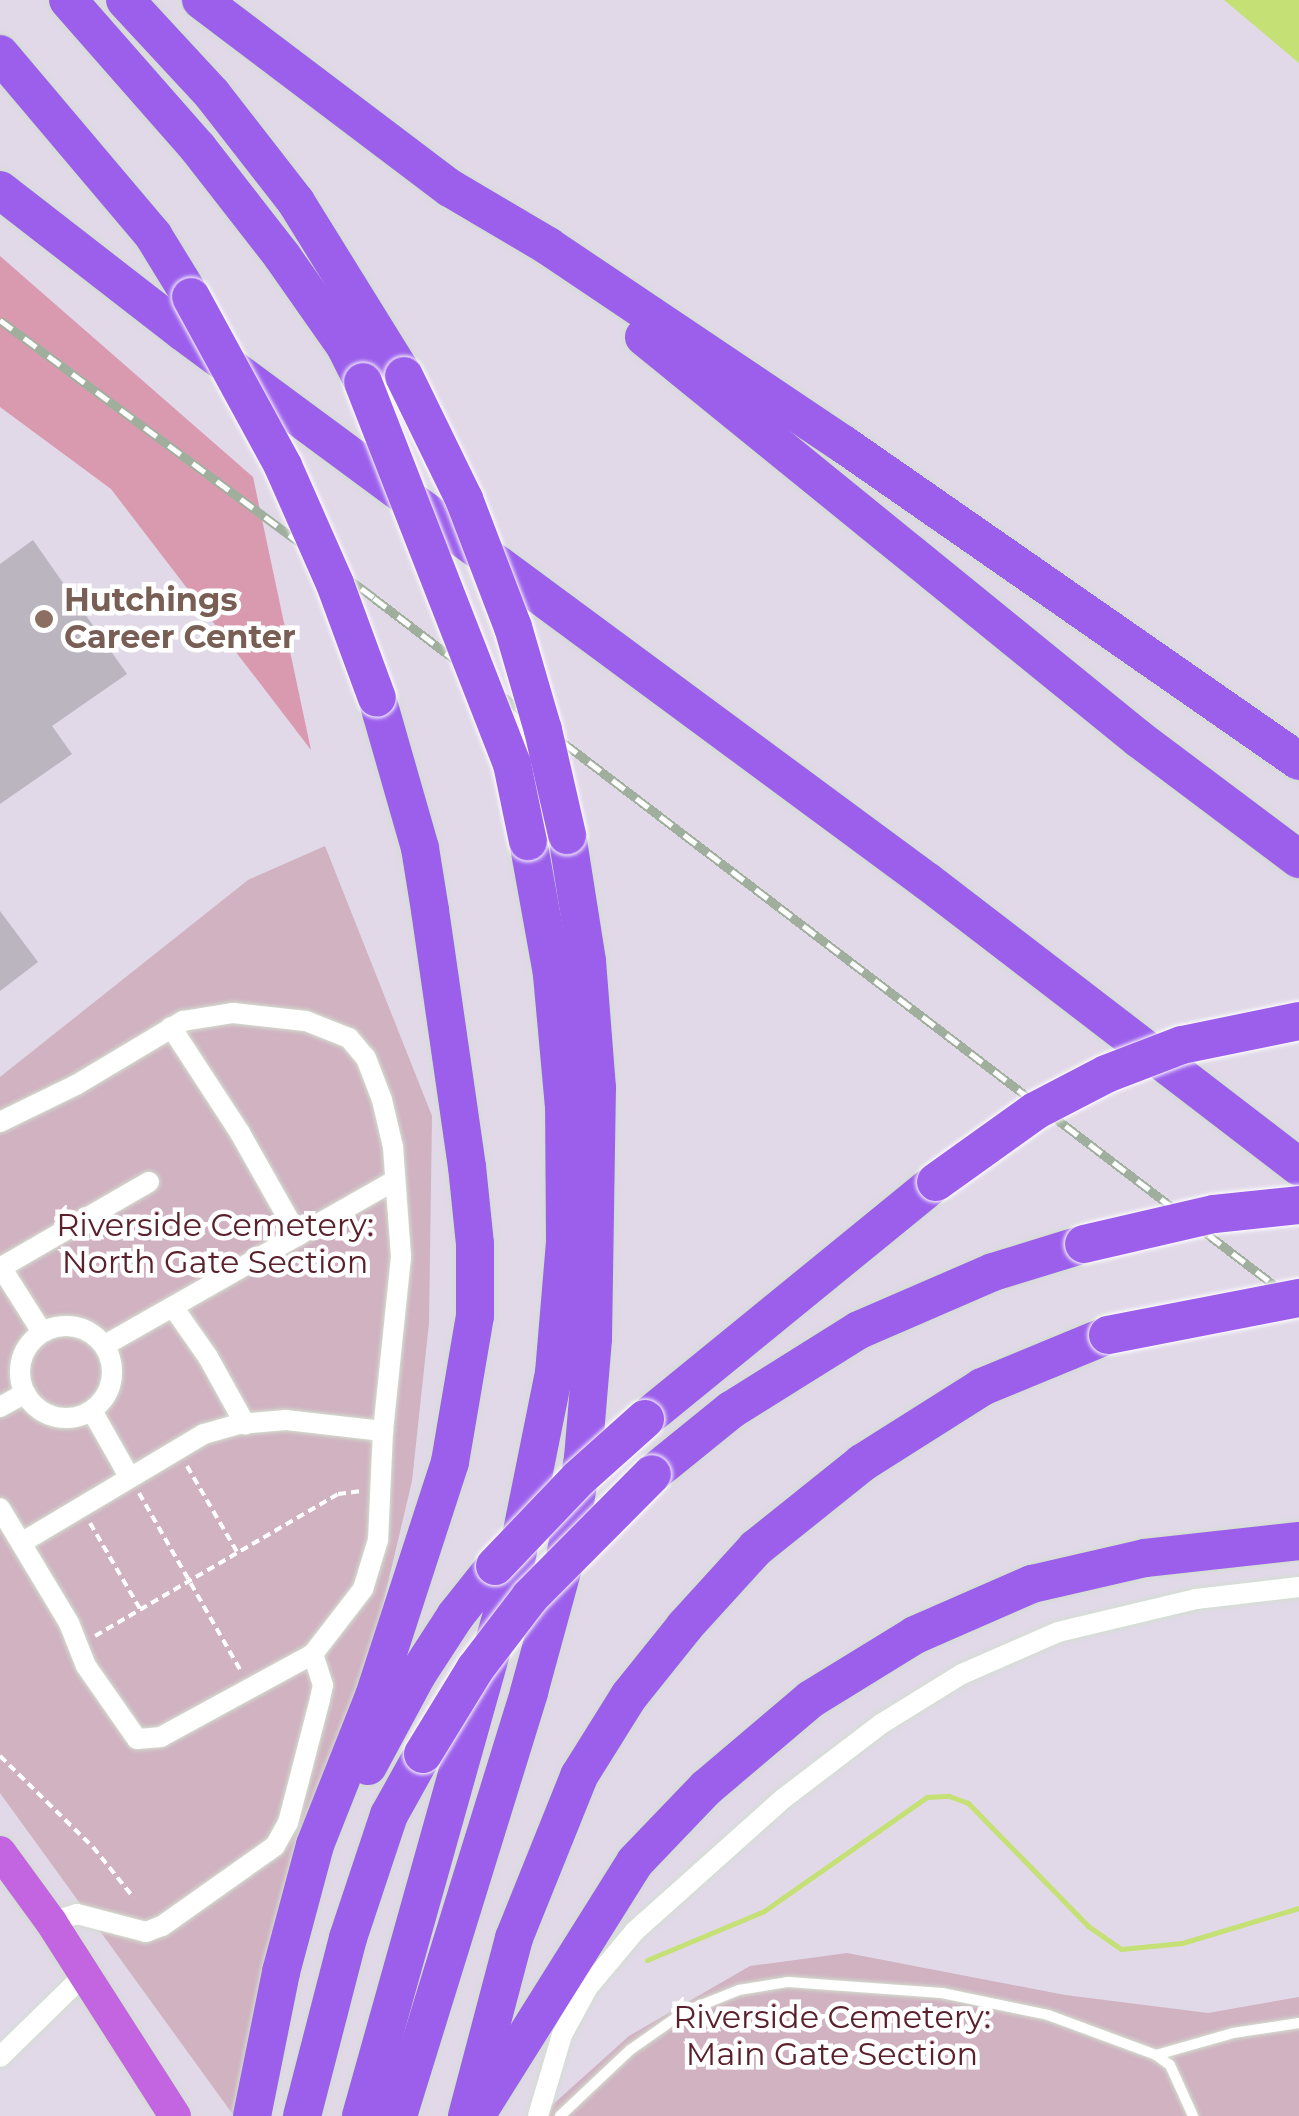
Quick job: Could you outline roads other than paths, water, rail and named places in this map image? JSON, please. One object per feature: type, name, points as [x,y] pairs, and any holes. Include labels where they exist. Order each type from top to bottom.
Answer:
[{"type":"highway","points":[[68,0],[198,148],[282,256],[346,346],[364,382],[512,764],[552,974],[564,1108],[564,1241],[554,1373],[514,1571],[361,2116]]},
{"type":"highway","points":[[125,0],[212,94],[296,202],[404,376],[464,500],[512,627],[543,730],[567,835],[587,961],[597,1088],[593,1339],[582,1458],[562,1568],[529,1692],[398,2116]]},
{"type":"highway","points":[[201,0],[688,372],[1139,739],[1299,859]]},
{"type":"highway","points":[[0,54],[154,234],[254,409],[304,510],[378,698],[420,848],[467,1167],[475,1244],[475,1316],[446,1478],[374,1696],[315,1845],[308,1884],[281,1972],[252,2116]]},
{"type":"highway","points":[[450,188],[548,246],[827,432],[1299,761]]},
{"type":"highway","points":[[0,190],[183,332],[928,882],[1299,1168]]},
{"type":"highway","points":[[308,1884],[417,1675],[456,1615],[495,1566],[578,1479],[645,1419],[936,1182],[1035,1112],[1106,1074],[1182,1045],[1299,1020]]},
{"type":"highway","points":[[302,2116],[348,1938],[389,1816],[475,1669],[520,1609],[576,1547],[652,1474],[759,1390],[859,1330],[993,1272],[1084,1244],[1214,1214],[1299,1205]]},
{"type":"highway","points":[[468,2116],[514,1938],[579,1776],[629,1696],[685,1626],[756,1548],[862,1463],[982,1387],[1108,1335],[1299,1298]]},
{"type":"highway","points":[[476,2116],[635,1862],[706,1788],[811,1700],[915,1635],[1032,1584],[1145,1558],[1299,1541]]},
{"type":"main road","points":[[0,1852],[175,2116]]},
{"type":"street","points":[[0,1122],[76,1085],[183,1020],[233,1013],[306,1020],[348,1038],[366,1058],[382,1100],[401,1257],[383,1430],[378,1540],[363,1589],[313,1654],[161,1738],[137,1739],[107,1699],[0,1508]]},
{"type":"street","points":[[171,1027],[240,1133],[298,1236]]},
{"type":"street","points":[[42,1332],[1,1268],[149,1182]]},
{"type":"street","points":[[105,1345],[394,1182]]},
{"type":"street","points":[[173,1307],[208,1356],[245,1424]]},
{"type":"street","points":[[68,1325],[95,1335],[105,1345],[113,1373],[110,1388],[92,1410],[62,1418],[47,1414],[25,1393],[20,1366],[24,1353],[42,1332],[68,1325]]},
{"type":"street","points":[[0,1407],[25,1393]]},
{"type":"street","points":[[92,1410],[129,1476]]},
{"type":"street","points":[[21,1543],[204,1434],[286,1420],[383,1430]]},
{"type":"street","points":[[538,2116],[562,2035],[588,1987],[635,1931],[784,1798],[881,1724],[962,1674],[1058,1632],[1178,1602],[1299,1587]]},
{"type":"street","points":[[50,1922],[77,1914],[146,1932],[162,1926],[276,1846],[288,1823],[323,1685],[313,1654]]},
{"type":"street","points":[[0,2057],[83,1976]]},
{"type":"lane","points":[[560,2116],[630,2050],[684,2012],[739,1990],[788,1982],[942,1993],[1048,2014],[1156,2055],[1170,2066],[1194,2116]]},
{"type":"lane","points":[[1156,2055],[1233,2033],[1299,2024]]},
{"type":"waterway","points":[[647,1960],[764,1911],[927,1797],[949,1796],[968,1803],[1088,1926],[1121,1949],[1182,1943],[1299,1908]]},
{"type":"railway","points":[[0,320],[374,598],[1299,1304]]},
{"type":"place","name":"Hutchings Career Center","points":[[44,619]]},
{"type":"park label","name":"Riverside Cemetery: North Gate Section","points":[[215,1244]]},
{"type":"park label","name":"Riverside Cemetery: Main Gate Section","points":[[832,2036]]}]
